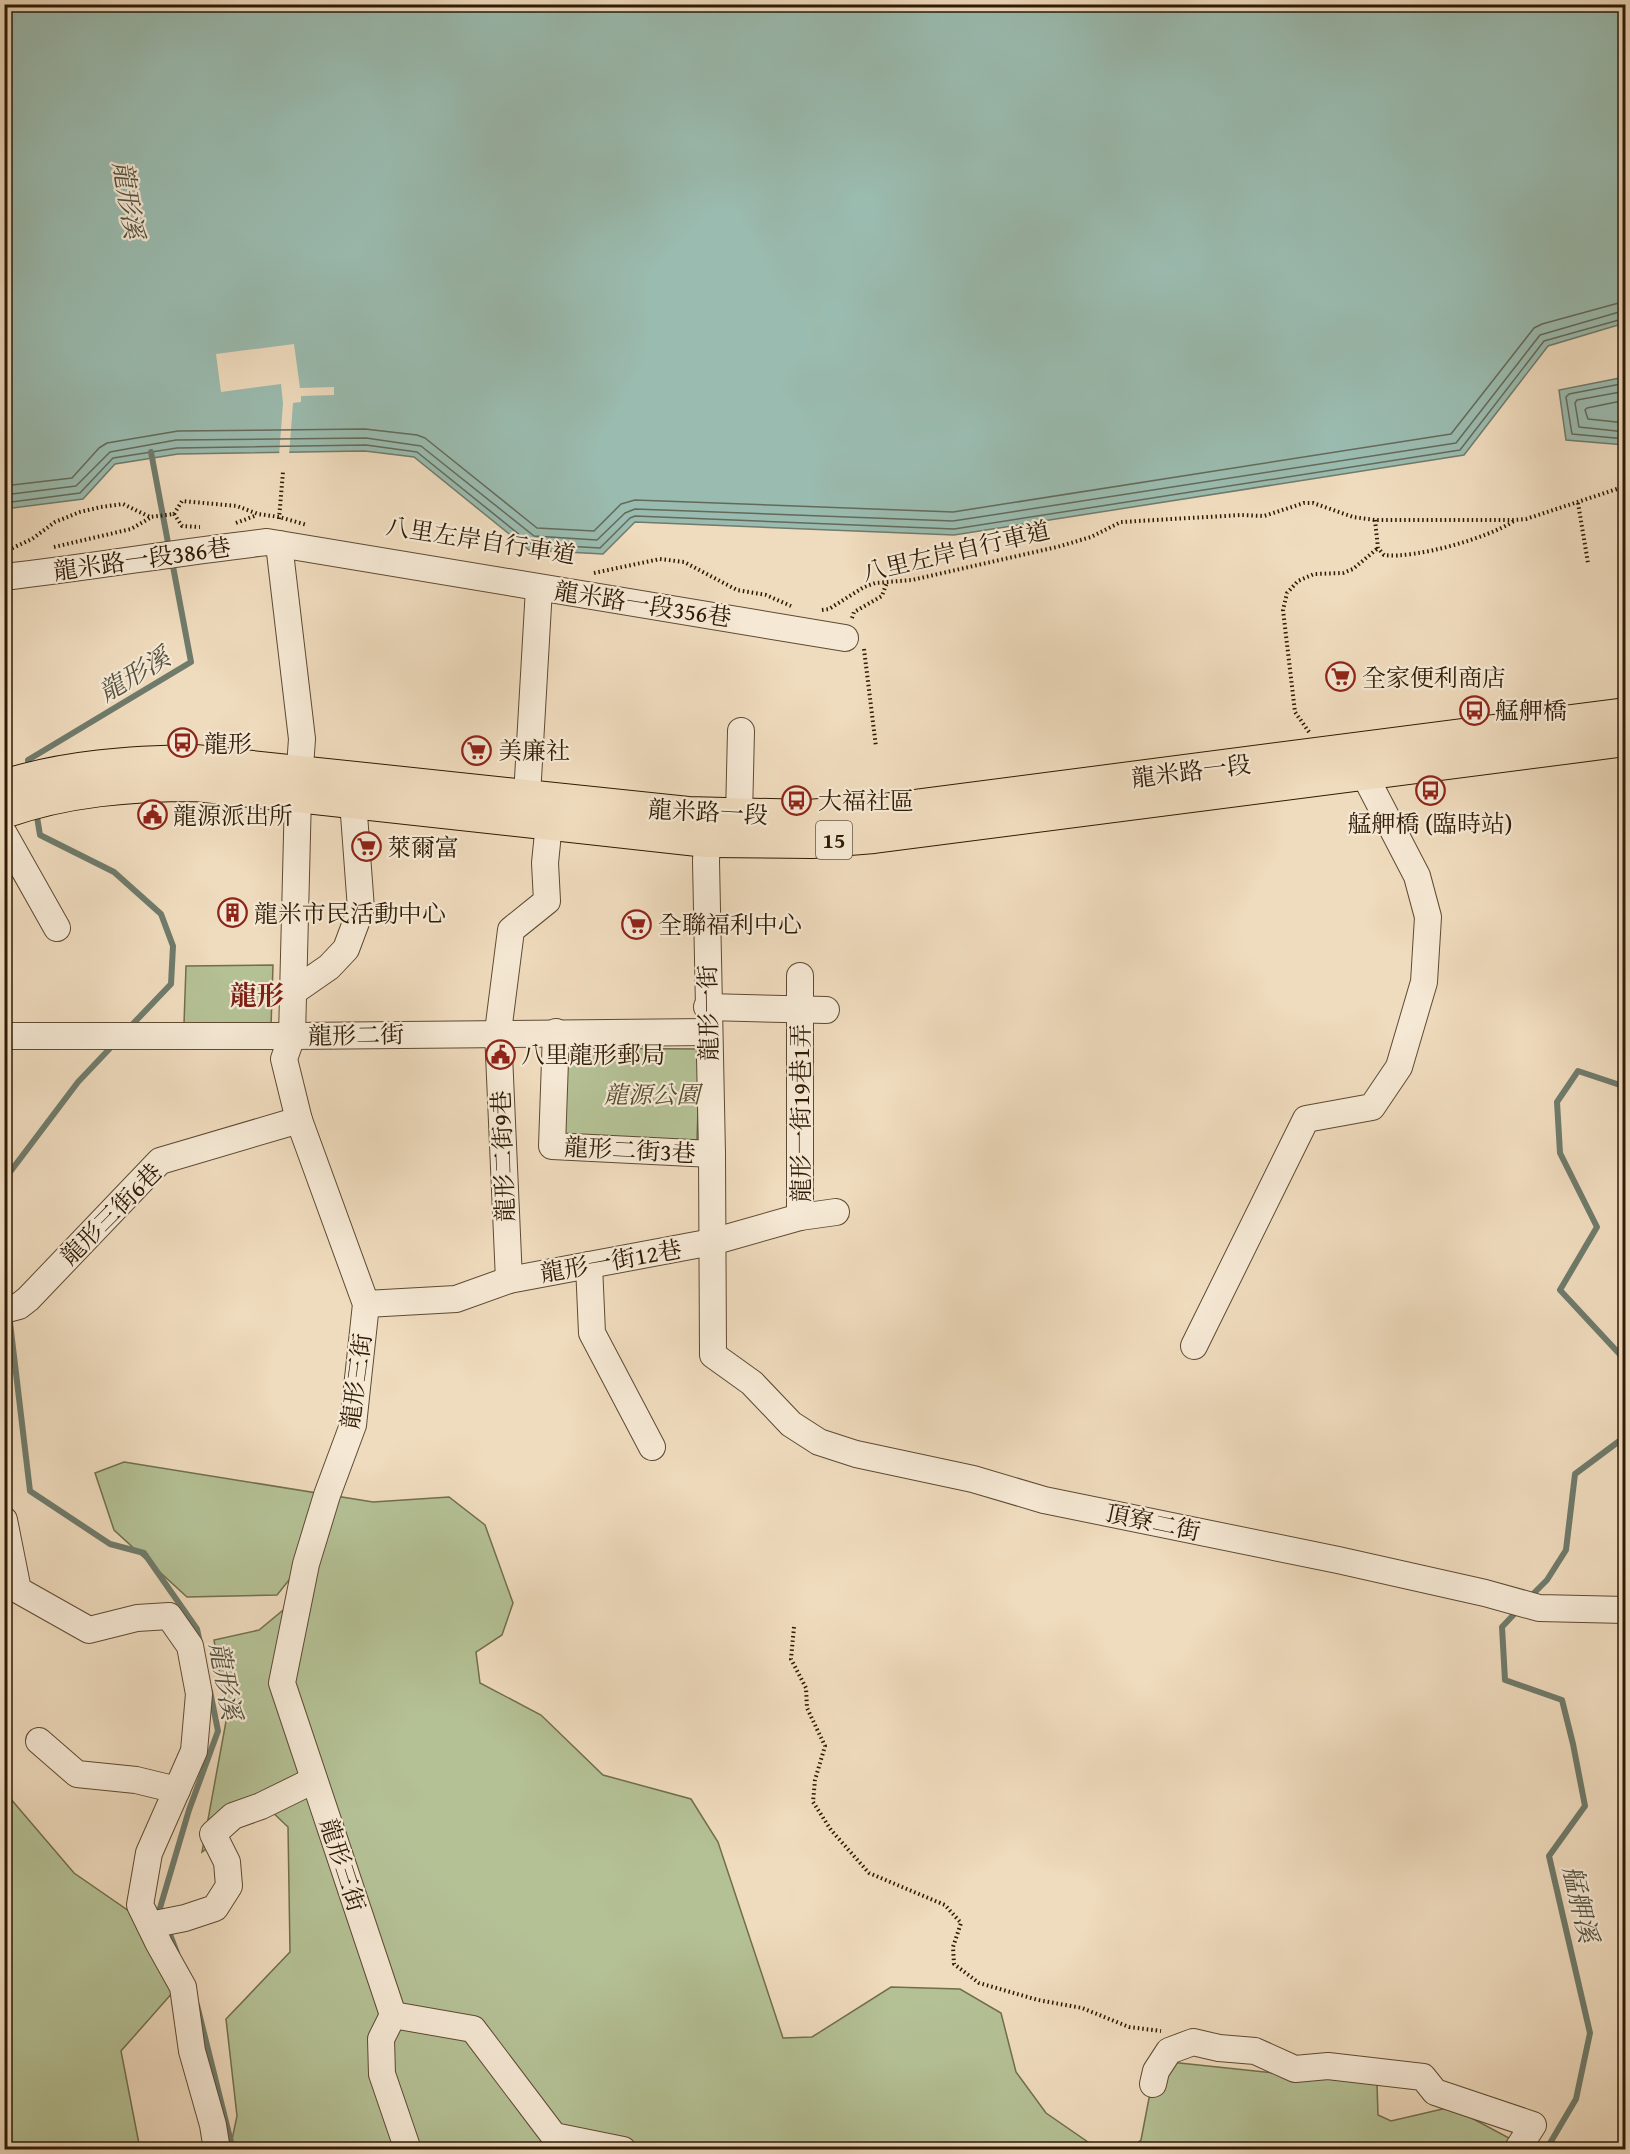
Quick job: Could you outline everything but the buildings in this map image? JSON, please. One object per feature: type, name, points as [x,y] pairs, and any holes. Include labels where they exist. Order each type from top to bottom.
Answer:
[{"type":"main road","name":"龍米路一段","points":[[299,783],[353,801],[549,823],[708,828],[740,816],[808,816],[865,812],[1624,732]]},
{"type":"main road","name":"龍米路一段","points":[[7,805],[44,788],[97,779],[152,785],[299,783],[527,796],[789,842],[874,837],[1364,774],[1624,732]]},
{"type":"street","name":"龍米路一段386巷","points":[[4,577],[267,542],[367,557],[539,588]]},
{"type":"street","points":[[279,544],[302,740],[299,783]]},
{"type":"street","name":"龍米路一段356巷","points":[[527,796],[539,588],[792,627],[845,638]]},
{"type":"street","points":[[740,816],[741,731]]},
{"type":"street","points":[[1194,1346],[1306,1119],[1372,1107],[1399,1067],[1424,982],[1428,917],[1417,876],[1364,774]]},
{"type":"street","name":"龍形三街","points":[[299,783],[292,1036],[284,1059],[299,1120],[366,1304],[353,1425],[327,1495],[306,1564],[282,1683],[393,2016]]},
{"type":"street","points":[[293,992],[329,967],[346,949],[361,909],[353,801]]},
{"type":"street","points":[[7,805],[57,928]]},
{"type":"street","name":"龍形二街9巷","points":[[509,1280],[498,1032],[511,930],[547,902],[545,863],[549,823]]},
{"type":"street","name":"龍形一街","points":[[708,828],[707,1006],[712,1154],[713,1355]]},
{"type":"street","name":"龍形一街19巷1弄","points":[[800,976],[800,1217]]},
{"type":"street","points":[[707,1006],[826,1010]]},
{"type":"street","name":"龍形二街3巷","points":[[556,1032],[552,1146],[712,1154]]},
{"type":"street","name":"龍形二街","points":[[4,1036],[708,1032]]},
{"type":"street","name":"龍形三街6巷","points":[[12,1308],[28,1299],[160,1161],[299,1120]]},
{"type":"street","name":"龍形一街12巷","points":[[366,1304],[456,1299],[509,1280],[712,1242],[800,1217],[836,1212]]},
{"type":"street","points":[[589,1265],[592,1333],[652,1447]]},
{"type":"street","name":"頂寮二街","points":[[713,1355],[752,1383],[791,1424],[819,1442],[856,1454],[974,1479],[1044,1500],[1338,1560],[1485,1593],[1539,1608],[1626,1610]]},
{"type":"street","points":[[4,1520],[18,1590],[89,1630],[137,1618],[169,1616],[190,1646],[199,1694],[194,1751],[149,1853],[140,1905],[183,1987],[189,2032],[213,2125],[217,2150]]},
{"type":"street","points":[[39,1742],[77,1774],[136,1780],[177,1790]]},
{"type":"street","points":[[150,1925],[184,1918],[215,1908],[229,1886],[227,1862],[213,1834],[233,1816],[261,1806],[314,1780]]},
{"type":"street","points":[[408,2150],[382,2074],[381,2039],[393,2016],[430,2020],[473,2029],[554,2136],[623,2150]]},
{"type":"street","points":[[1153,2084],[1156,2071],[1169,2051],[1193,2042],[1219,2048],[1255,2051],[1295,2069],[1328,2066],[1423,2077],[1435,2091],[1533,2125],[1518,2150]]},
{"type":"path","points":[[279,544],[283,472]]},
{"type":"path","name":"八里左岸自行車道","points":[[815,611],[829,609],[864,587],[912,580],[1057,548],[1091,537],[1121,522],[1241,515],[1264,516],[1304,503],[1313,503],[1353,518],[1514,520],[1526,519],[1626,486]]},
{"type":"path","points":[[174,514],[182,501],[237,506],[258,514],[315,527]]},
{"type":"path","points":[[1578,503],[1588,563]]},
{"type":"path","points":[[6,552],[32,539],[55,522],[80,512],[123,504],[150,517]]},
{"type":"path","points":[[44,549],[131,529],[150,517],[174,514]]},
{"type":"path","points":[[174,514],[182,526],[201,527]]},
{"type":"path","points":[[230,525],[258,514]]},
{"type":"path","points":[[1375,519],[1378,548],[1384,555],[1395,556],[1446,547],[1501,530],[1514,520]]},
{"type":"path","points":[[1312,737],[1295,712],[1283,610],[1287,593],[1298,581],[1314,574],[1343,573],[1353,569],[1378,548]]},
{"type":"path","points":[[6,552],[16,552]]},
{"type":"path","name":"八里左岸自行車道","points":[[584,574],[660,559],[684,562],[737,590],[766,595],[798,608]]},
{"type":"path","points":[[876,747],[863,641],[845,638],[854,612],[882,596],[887,582]]},
{"type":"path","points":[[794,1627],[791,1659],[806,1688],[807,1708],[825,1746],[815,1780],[813,1802],[831,1830],[869,1873],[945,1905],[961,1923],[953,1947],[954,1964],[979,1983],[1038,2000],[1082,2008],[1128,2027],[1163,2031],[1193,2042]]},
{"type":"green space","points":[[273,965],[271,1027],[184,1024],[186,966]]},
{"type":"green space","name":"龍源公園","points":[[560,1048],[700,1049],[697,1140],[561,1137]]},
{"type":"green space","points":[[124,1462],[373,1502],[449,1497],[485,1525],[513,1603],[502,1635],[476,1652],[480,1683],[541,1715],[603,1775],[691,1799],[718,1842],[783,2038],[812,2037],[891,1987],[960,1989],[1001,2013],[1016,2072],[1046,2113],[1098,2149],[230,2149],[237,2116],[226,2019],[290,1952],[288,1827],[266,1806],[202,1852],[227,1716],[214,1640],[259,1630],[311,1587],[313,1550],[277,1595],[187,1597],[114,1530],[95,1473]]},
{"type":"green space","points":[[4,1791],[74,1873],[139,1918],[174,1991],[121,2051],[140,2149],[5,2149]]},
{"type":"green space","points":[[1170,2062],[1377,2084],[1378,2115],[1391,2121],[1451,2107],[1509,2138],[1514,2149],[1128,2150],[1141,2140],[1155,2067]]},
{"type":"water","points":[[4,5],[1625,5],[1625,323],[1548,346],[1464,455],[954,535],[635,522],[603,554],[529,550],[414,457],[365,451],[178,454],[115,464],[83,499],[5,509]]},
{"type":"water","points":[[1625,377],[1625,445],[1566,440],[1559,390]]},
{"type":"pier","points":[[294,344],[300,388],[334,387],[334,395],[301,396],[301,402],[293,403],[289,456],[279,456],[283,403],[281,384],[221,392],[216,354]]},
{"type":"waterway","name":"龍形溪","points":[[151,452],[169,548]]},
{"type":"waterway","name":"龍形溪","points":[[30,771],[28,760],[191,662],[172,561]]},
{"type":"waterway","name":"龍形溪","points":[[36,811],[40,835],[114,872],[161,914],[173,946],[171,984],[128,1029]]},
{"type":"waterway","name":"龍形溪","points":[[4,1180],[78,1082],[115,1043]]},
{"type":"waterway","name":"艋舺溪","points":[[1626,1087],[1578,1071],[1557,1102],[1560,1153],[1597,1227],[1560,1290],[1626,1361]]},
{"type":"waterway","name":"龍形溪","points":[[4,1287],[8,1304]]},
{"type":"waterway","name":"龍形溪","points":[[9,1314],[30,1491],[110,1544],[144,1553],[197,1629],[200,1643]]},
{"type":"waterway","name":"艋舺溪","points":[[1529,1598],[1547,1580],[1566,1550],[1575,1474],[1626,1436]]},
{"type":"waterway","name":"艋舺溪","points":[[1518,1610],[1502,1627],[1505,1680],[1562,1700],[1585,1806],[1549,1856],[1590,2033],[1576,2099],[1546,2150]]},
{"type":"waterway","name":"龍形溪","points":[[163,1917],[160,1908],[189,1810],[218,1731],[210,1691]]},
{"type":"waterway","name":"龍形溪","points":[[168,1929],[177,1953]]},
{"type":"waterway","name":"龍形溪","points":[[197,2005],[233,2150]]},
{"type":"place","name":"全家便利商店","points":[[1341,677]]},
{"type":"place","name":"艋舺橋","points":[[1474,710]]},
{"type":"place","name":"龍形","points":[[183,743]]},
{"type":"place","name":"美廉社","points":[[477,750]]},
{"type":"place","name":"艋舺橋 (臨時站)","points":[[1430,790]]},
{"type":"place","name":"大福社區","points":[[797,800]]},
{"type":"place","name":"龍源派出所","points":[[152,815]]},
{"type":"place","name":"萊爾富","points":[[366,847]]},
{"type":"place","name":"龍米市民活動中心","points":[[233,913]]},
{"type":"place","name":"全聯福利中心","points":[[637,924]]},
{"type":"place","name":"八里龍形郵局","points":[[500,1054]]},
{"type":"district","name":"龍形","points":[[257,995]]}]
